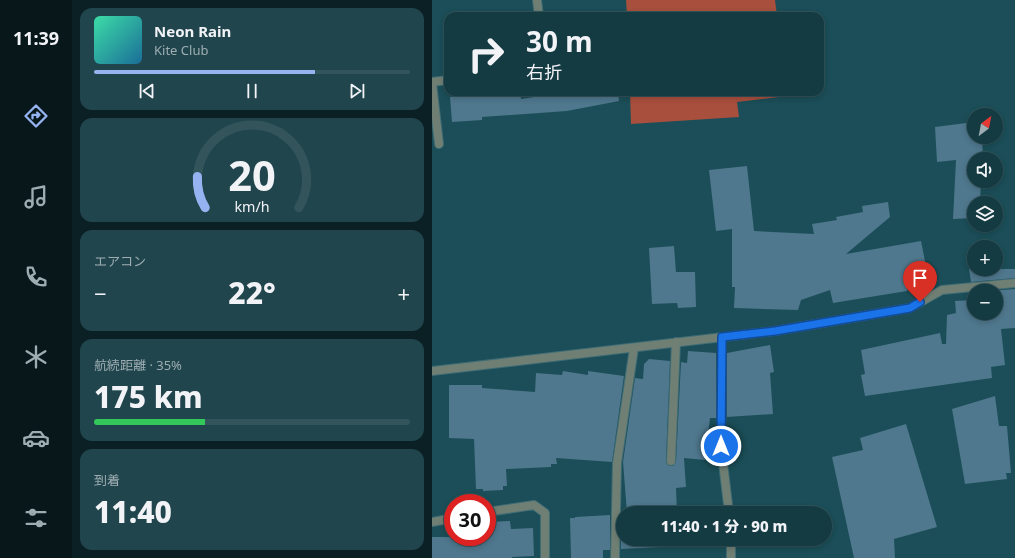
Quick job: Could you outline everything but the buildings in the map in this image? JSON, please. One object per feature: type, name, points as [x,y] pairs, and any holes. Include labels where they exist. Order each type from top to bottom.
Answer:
[{"type":"street","points":[[537,0],[538,12]]},
{"type":"street","points":[[439,144],[432,82],[444,80]]},
{"type":"street","points":[[432,372],[775,331],[910,308],[942,290],[1015,283]]},
{"type":"street","points":[[722,337],[721,446],[728,506]]},
{"type":"street","points":[[671,461],[676,342]]},
{"type":"street","points":[[615,558],[617,463],[634,348]]},
{"type":"street","points":[[496,511],[534,505],[545,512],[545,558]]},
{"type":"street","points":[[432,522],[444,520]]},
{"type":"street","points":[[730,546],[731,558]]},
{"type":"shaded area","points":[[626,0],[775,0],[776,12],[627,12]]},
{"type":"shaded area","points":[[630,96],[788,96],[737,102],[739,117],[631,124]]},
{"type":"route","points":[[721,446],[722,337],[775,331],[910,308],[920,302]]}]
